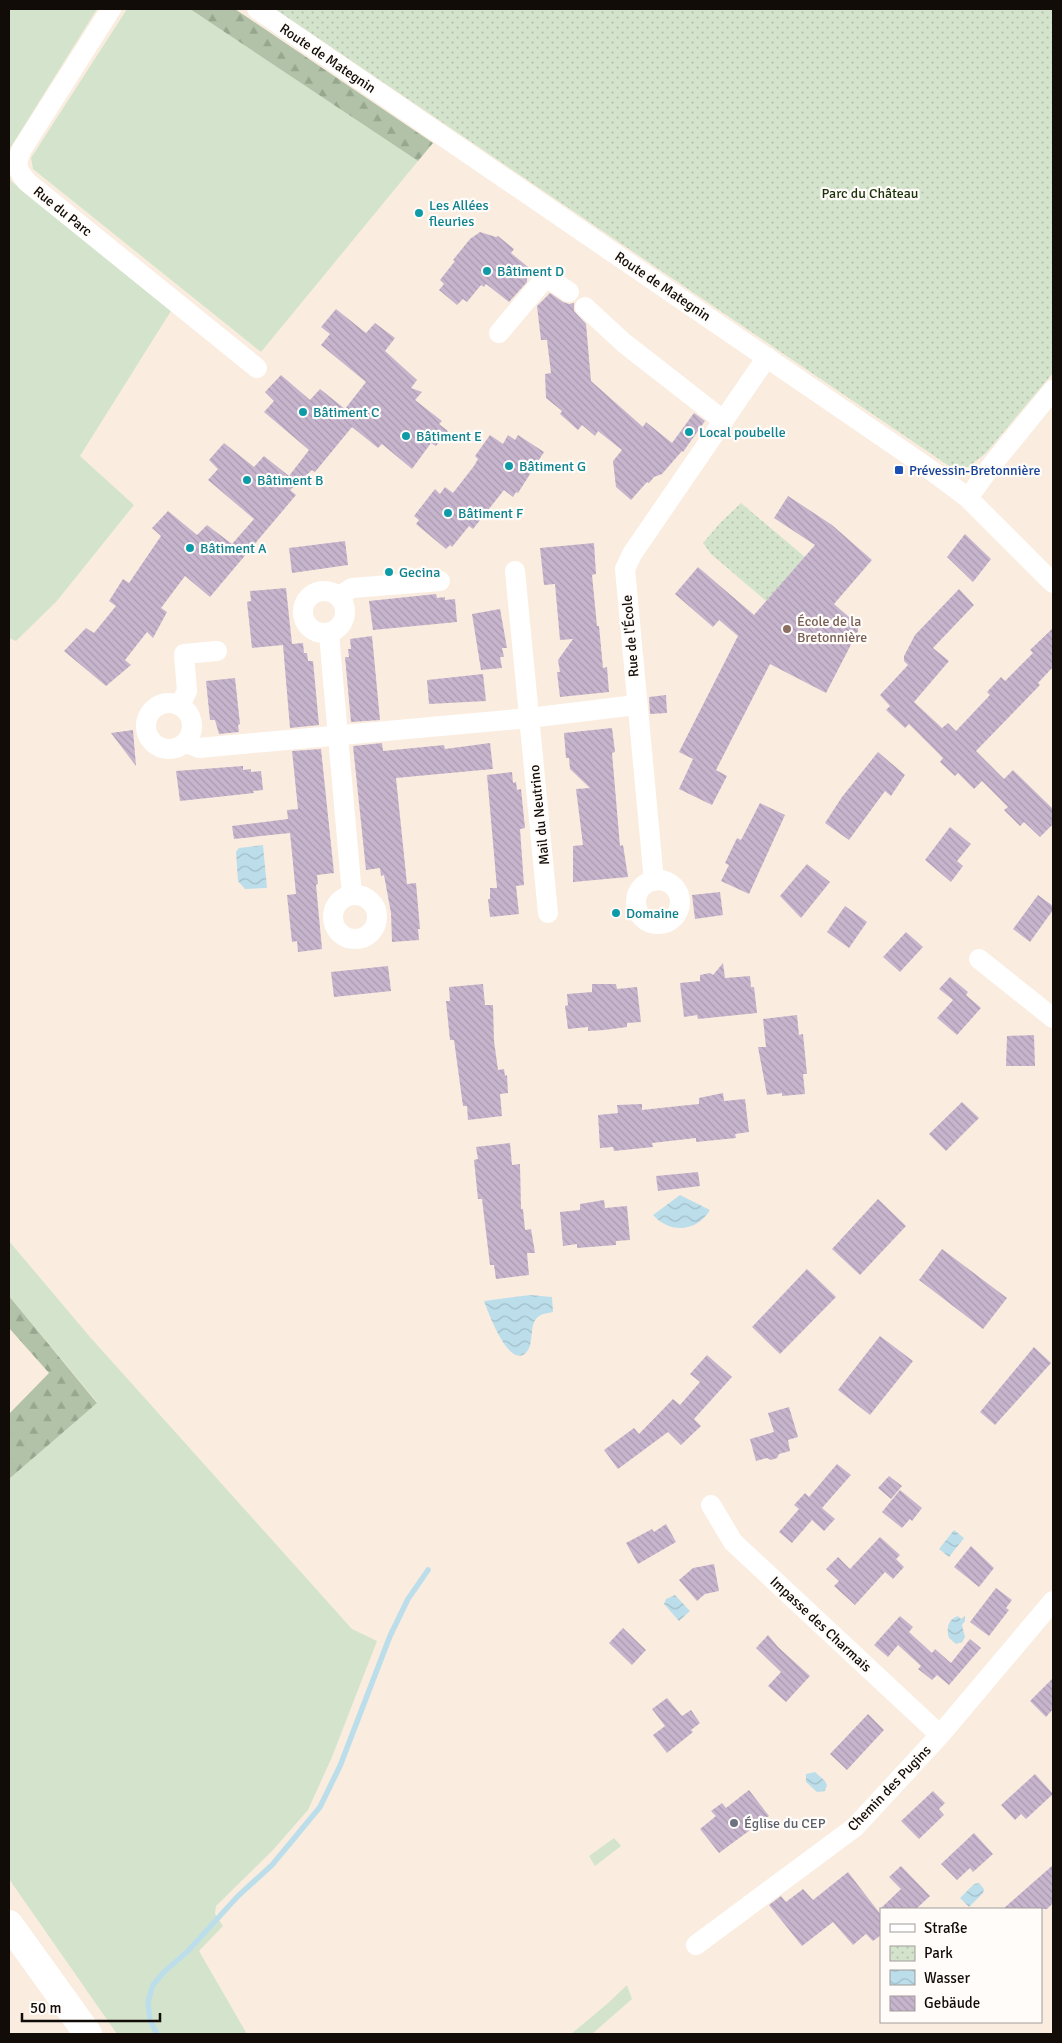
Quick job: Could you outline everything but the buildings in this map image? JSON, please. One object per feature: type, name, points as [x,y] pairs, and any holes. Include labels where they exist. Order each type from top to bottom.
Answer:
[{"type":"main road","points":[[9,1924],[88,2034]]},
{"type":"street","name":"Rue du Parc","points":[[111,9],[22,149],[16,161],[17,170],[27,182],[257,368]]},
{"type":"street","name":"Route de Mategnin","points":[[257,9],[928,468],[968,498],[1053,583]]},
{"type":"street","points":[[499,333],[546,277],[569,292]]},
{"type":"street","points":[[585,307],[624,343],[724,422]]},
{"type":"street","name":"Rue de l'École","points":[[654,880],[636,705],[625,569],[632,554],[767,357]]},
{"type":"street","points":[[968,498],[991,466],[1053,390]]},
{"type":"street","name":"Mail du Neutrino","points":[[515,571],[548,913]]},
{"type":"street","points":[[339,596],[352,588],[440,581]]},
{"type":"street","points":[[322,590],[339,596],[343,602],[346,615],[340,627],[328,634],[312,630],[306,624],[303,615],[307,599],[314,593],[322,590]]},
{"type":"street","points":[[328,634],[352,895]]},
{"type":"street","points":[[180,705],[187,691],[184,654],[217,651]]},
{"type":"street","points":[[164,703],[180,705],[187,710],[192,718],[193,727],[186,743],[179,747],[164,748],[157,746],[147,733],[147,718],[157,706],[164,703]]},
{"type":"street","points":[[186,743],[200,748],[529,718],[636,705]]},
{"type":"street","points":[[979,959],[1053,1018]]},
{"type":"street","name":"Impasse des Charmais","points":[[711,1505],[732,1542],[940,1735]]},
{"type":"street","name":"Chemin des Pugins","points":[[696,1945],[855,1827],[940,1735],[1053,1601]]},
{"type":"green space","points":[[9,9],[97,9],[9,150]]},
{"type":"green space","points":[[127,9],[190,9],[418,161],[261,352],[33,169],[31,158]]},
{"type":"green space","points":[[190,9],[235,9],[433,143],[418,161]]},
{"type":"green space","name":"Parc du Château","points":[[275,9],[1053,9],[1053,373],[985,454],[968,467],[949,466]]},
{"type":"green space","points":[[9,169],[11,181],[171,311],[80,456],[134,505],[56,602],[16,641],[9,638]]},
{"type":"green space","points":[[741,503],[805,557],[766,601],[711,554],[703,543]]},
{"type":"green space","points":[[9,1241],[90,1337],[352,1629],[377,1641],[332,1757],[308,1810],[272,1851],[216,1906],[215,1914],[223,1926],[199,1951],[247,2034],[117,2034],[9,1879],[9,1479],[97,1402],[9,1296]]},
{"type":"green space","points":[[9,1296],[97,1403],[9,1479],[9,1414],[49,1373],[9,1328]]},
{"type":"green space","points":[[614,1838],[621,1846],[595,1866],[589,1856]]},
{"type":"green space","points":[[627,1985],[632,1999],[592,2034],[571,2034],[607,2004]]},
{"type":"water","points":[[263,845],[267,888],[245,889],[238,881],[236,852],[239,848]]},
{"type":"water","points":[[680,1195],[710,1210],[698,1223],[683,1228],[667,1225],[653,1215]]},
{"type":"water","points":[[530,1295],[552,1297],[553,1312],[543,1314],[535,1320],[530,1346],[521,1356],[515,1354],[501,1339],[484,1301]]},
{"type":"water","points":[[954,1530],[964,1538],[949,1557],[939,1549]]},
{"type":"water","points":[[675,1595],[690,1611],[679,1621],[664,1604],[666,1599]]},
{"type":"water","points":[[958,1616],[961,1619],[965,1616],[965,1621],[962,1625],[965,1637],[962,1642],[956,1644],[949,1638],[948,1628],[952,1619]]},
{"type":"water","points":[[815,1772],[825,1781],[827,1785],[825,1791],[817,1792],[806,1782],[806,1774]]},
{"type":"water","points":[[979,1883],[984,1889],[983,1893],[969,1907],[960,1898],[974,1884]]},
{"type":"waterway","points":[[157,2034],[150,2020],[148,2002],[153,1985],[164,1972],[188,1951],[238,1896],[272,1865],[320,1807],[340,1766],[390,1636],[408,1599],[428,1570]]},
{"type":"place","name":"Les Allées fleuries","points":[[419,213]]},
{"type":"place","name":"Bâtiment D","points":[[487,271]]},
{"type":"place","name":"Bâtiment C","points":[[303,412]]},
{"type":"place","name":"Local poubelle","points":[[689,432]]},
{"type":"place","name":"Bâtiment E","points":[[406,436]]},
{"type":"place","name":"Bâtiment G","points":[[509,466]]},
{"type":"place","name":"Prévessin-Bretonnière","points":[[899,470]]},
{"type":"place","name":"Bâtiment B","points":[[247,480]]},
{"type":"place","name":"Bâtiment F","points":[[448,513]]},
{"type":"place","name":"Bâtiment A","points":[[190,548]]},
{"type":"place","name":"Gecina","points":[[389,572]]},
{"type":"place","name":"École de la Bretonnière","points":[[787,629]]},
{"type":"place","name":"Domaine","points":[[616,913]]},
{"type":"place","name":"Église du CEP","points":[[734,1823]]}]
